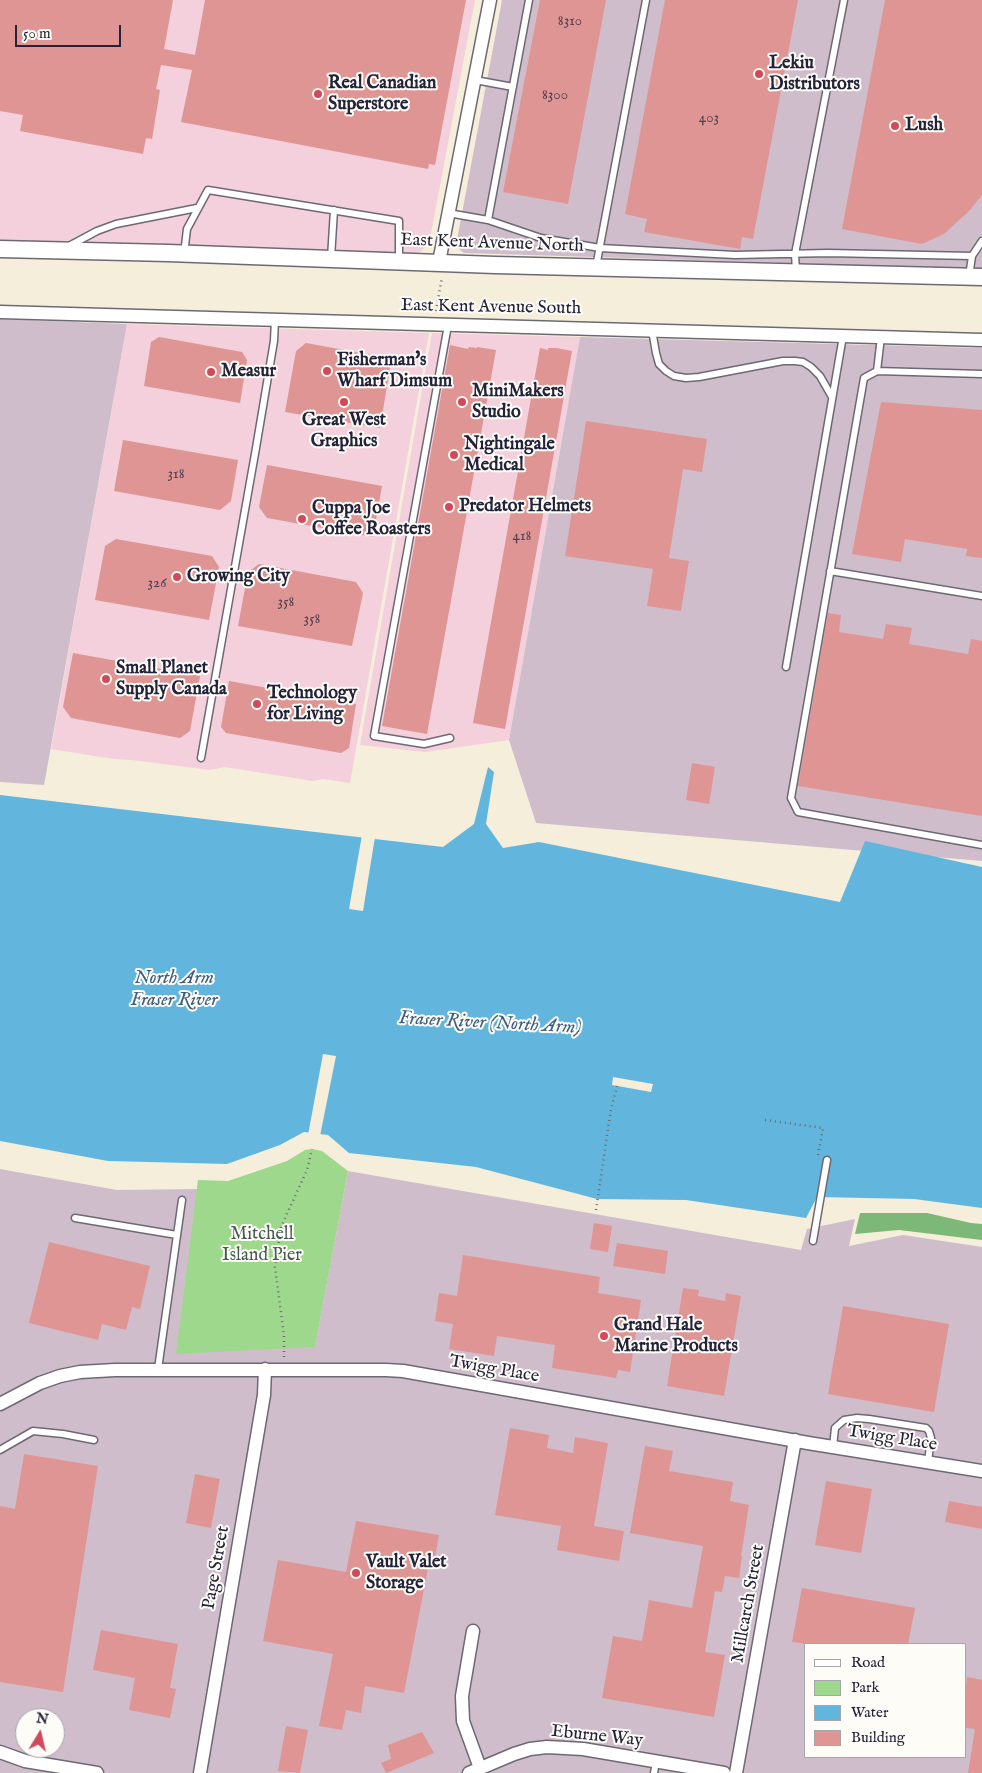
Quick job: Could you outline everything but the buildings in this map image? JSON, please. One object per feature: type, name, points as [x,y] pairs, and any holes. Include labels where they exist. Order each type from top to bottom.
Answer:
[{"type":"street","points":[[443,262],[448,213],[490,0]]},
{"type":"street","name":"East Kent Avenue North","points":[[0,249],[399,262],[975,277]]},
{"type":"street","name":"East Kent Avenue South","points":[[0,312],[982,340]]},
{"type":"street","name":"Twigg Place","points":[[0,1404],[40,1383],[80,1372],[158,1369],[364,1369],[403,1371],[982,1472]]},
{"type":"street","name":"Page Street","points":[[200,1773],[264,1395],[265,1370]]},
{"type":"street","name":"Millcarch Street","points":[[736,1773],[795,1440]]},
{"type":"street","points":[[473,1631],[462,1696],[463,1721],[474,1770]]},
{"type":"street","name":"Eburne Way","points":[[474,1770],[522,1752],[547,1747],[583,1750],[655,1767],[724,1773]]},
{"type":"street","points":[[0,1752],[25,1761],[97,1773]]},
{"type":"lane","points":[[488,220],[529,0]]},
{"type":"lane","points":[[596,267],[646,0]]},
{"type":"lane","points":[[796,272],[795,254],[844,0]]},
{"type":"lane","points":[[475,80],[513,87]]},
{"type":"lane","points":[[184,254],[187,229],[208,190],[399,221],[399,262]]},
{"type":"lane","points":[[61,251],[97,231],[116,224],[197,208]]},
{"type":"lane","points":[[331,260],[334,210]]},
{"type":"lane","points":[[448,213],[488,220],[541,238],[600,248],[735,255],[828,253],[972,256]]},
{"type":"lane","points":[[975,277],[972,256],[982,242]]},
{"type":"lane","points":[[201,758],[256,448],[274,341],[275,320]]},
{"type":"lane","points":[[448,325],[374,736],[424,744],[450,738]]},
{"type":"lane","points":[[652,330],[659,364],[674,376],[686,378],[699,377],[783,361],[803,362],[820,376],[832,397]]},
{"type":"lane","points":[[786,667],[842,336]]},
{"type":"lane","points":[[877,371],[881,337]]},
{"type":"lane","points":[[982,374],[877,371],[864,378],[791,798],[798,812],[982,845]]},
{"type":"lane","points":[[830,571],[982,596]]},
{"type":"lane","points":[[814,1241],[827,1160]]},
{"type":"lane","points":[[158,1369],[182,1200]]},
{"type":"lane","points":[[75,1218],[177,1235]]},
{"type":"lane","points":[[833,1447],[835,1428],[844,1420],[856,1418],[869,1419],[926,1428],[931,1438],[928,1462]]},
{"type":"lane","points":[[0,1450],[33,1431],[94,1440]]},
{"type":"path","points":[[434,324],[443,262]]},
{"type":"path","points":[[596,1210],[611,1109],[617,1086]]},
{"type":"path","points":[[765,1120],[823,1128],[818,1156]]},
{"type":"path","points":[[284,1356],[284,1336],[275,1267],[281,1227],[306,1170],[312,1149]]},
{"type":"shaded area","points":[[0,0],[475,0],[429,244],[416,253],[0,241]]},
{"type":"shaded area","points":[[502,0],[982,0],[982,269],[464,253],[458,248],[457,240]]},
{"type":"shaded area","points":[[0,319],[127,324],[44,785],[0,782]]},
{"type":"shaded area","points":[[127,324],[429,333],[350,783],[323,779],[313,781],[225,767],[210,770],[114,759],[51,749]]},
{"type":"shaded area","points":[[432,333],[580,337],[509,740],[425,752],[360,745]]},
{"type":"shaded area","points":[[580,337],[982,348],[982,861],[536,823],[509,740]]},
{"type":"shaded area","points":[[0,1169],[117,1190],[197,1189],[315,1346],[348,1171],[801,1250],[807,1229],[855,1219],[849,1246],[903,1235],[982,1247],[982,1773],[0,1773]]},
{"type":"green space","name":"Mitchell Island Pier","points":[[305,1150],[322,1151],[348,1171],[315,1347],[176,1354],[198,1180],[228,1181],[287,1161]]},
{"type":"green space","points":[[860,1213],[927,1213],[982,1224],[982,1240],[899,1230],[855,1234]]},
{"type":"water","name":"North Arm Fraser River","points":[[488,767],[494,772],[486,824],[503,848],[539,842],[840,902],[865,841],[982,867],[982,1208],[914,1199],[817,1197],[806,1218],[686,1200],[597,1199],[476,1167],[349,1153],[328,1135],[304,1132],[280,1145],[227,1164],[108,1161],[0,1141],[0,795],[443,847],[474,824]]},
{"type":"pier","points":[[362,835],[375,837],[363,911],[349,909]]},
{"type":"pier","points":[[323,1054],[336,1056],[320,1136],[308,1135]]},
{"type":"pier","points":[[613,1077],[653,1084],[651,1092],[612,1085]]},
{"type":"place","name":"Lekiu Distributors","points":[[759,74]]},
{"type":"place","name":"Real Canadian Superstore","points":[[318,94]]},
{"type":"place","name":"Lush","points":[[895,126]]},
{"type":"place","name":"Fisherman's Wharf Dimsum","points":[[327,371]]},
{"type":"place","name":"Measur","points":[[211,372]]},
{"type":"place","name":"Great West Graphics","points":[[344,402]]},
{"type":"place","name":"MiniMakers Studio","points":[[462,402]]},
{"type":"place","name":"Nightingale Medical","points":[[454,455]]},
{"type":"place","name":"Predator Helmets","points":[[449,507]]},
{"type":"place","name":"Cuppa Joe Coffee Roasters","points":[[302,519]]},
{"type":"place","name":"Growing City","points":[[177,577]]},
{"type":"place","name":"Small Planet Supply Canada","points":[[106,679]]},
{"type":"place","name":"Technology for Living","points":[[257,704]]},
{"type":"place","name":"Grand Hale Marine Products","points":[[604,1336]]},
{"type":"place","name":"Vault Valet Storage","points":[[356,1573]]},
{"type":"water label","name":"Fraser River (North Arm)","points":[[490,1024]]}]
